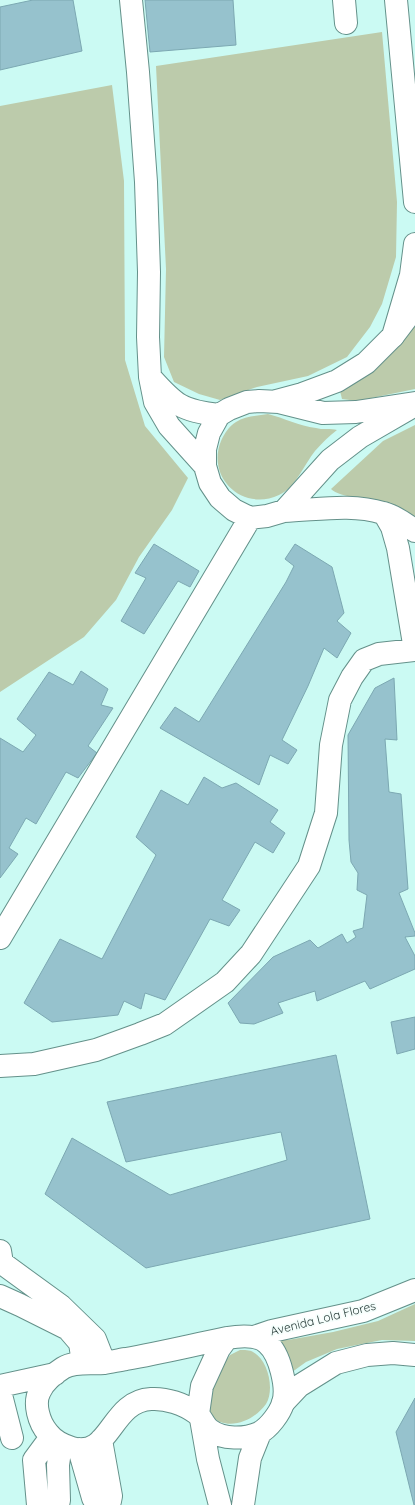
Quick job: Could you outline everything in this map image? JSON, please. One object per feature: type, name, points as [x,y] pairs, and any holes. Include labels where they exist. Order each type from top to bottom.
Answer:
[{"type":"main road","points":[[131,0],[146,182],[149,272],[148,342],[150,377],[155,402],[169,426],[205,466]]},
{"type":"main road","points":[[344,0],[346,23]]},
{"type":"main road","points":[[396,0],[415,202]]},
{"type":"main road","points":[[393,336],[411,275],[415,244]]},
{"type":"main road","points":[[271,402],[302,394],[337,381],[366,363],[393,336],[412,311],[415,304]]},
{"type":"main road","points":[[150,377],[169,398],[184,408],[201,413],[219,415]]},
{"type":"main road","points":[[415,404],[356,412],[323,413],[279,402],[247,402],[229,409],[219,415],[209,433],[205,449],[205,466],[210,483],[220,498],[234,510],[250,518],[267,516],[284,511],[363,508],[384,513],[404,523],[415,531]]},
{"type":"main road","points":[[284,511],[330,460],[360,437],[415,404]]},
{"type":"main road","points":[[0,1066],[34,1064],[96,1050],[165,1024],[225,982],[252,954],[309,866],[326,813],[331,745],[340,700],[352,677],[364,660],[379,654],[415,650],[398,548],[392,527],[384,513]]},
{"type":"main road","points":[[0,938],[250,518]]},
{"type":"main road","points":[[402,573],[406,553],[415,545]]},
{"type":"main road","points":[[0,1251],[2,1263],[60,1306],[95,1339],[104,1362]]},
{"type":"main road","name":"Avenida Lola Flores","points":[[254,1337],[272,1331],[363,1311],[415,1290]]},
{"type":"main road","points":[[0,1296],[68,1329],[80,1344],[83,1363]]},
{"type":"main road","points":[[100,1505],[92,1498],[59,1439],[39,1416],[37,1404],[39,1392],[46,1382],[64,1367],[83,1363],[104,1362],[240,1335],[254,1337],[267,1343],[276,1357],[285,1384],[283,1403]]},
{"type":"main road","points":[[220,1505],[199,1417],[202,1386],[214,1358],[227,1338]]},
{"type":"main road","points":[[0,1391],[6,1440],[59,1439],[88,1449],[99,1444],[122,1412],[134,1402],[150,1399],[166,1400],[186,1406],[199,1417],[209,1430],[219,1435],[247,1438],[265,1430],[283,1403],[299,1386],[336,1363],[367,1356],[393,1353],[415,1355]]},
{"type":"main road","points":[[0,1386],[55,1374]]},
{"type":"main road","points":[[243,1505],[250,1458],[260,1433]]},
{"type":"main road","points":[[38,1505],[34,1460],[59,1439]]},
{"type":"main road","points":[[58,1505],[59,1439]]},
{"type":"main road","points":[[101,1440],[111,1496],[110,1501],[104,1505]]},
{"type":"green space","points":[[382,32],[397,202],[396,257],[382,304],[370,327],[347,357],[308,376],[257,387],[220,400],[199,394],[174,382],[164,357],[166,269],[156,66]]},
{"type":"green space","points":[[112,85],[124,181],[125,360],[145,426],[188,478],[172,510],[139,557],[116,600],[84,637],[0,692],[0,106]]},
{"type":"green space","points":[[415,324],[415,389],[357,401],[342,399],[340,391]]},
{"type":"green space","points":[[268,414],[310,427],[337,430],[315,451],[295,482],[285,492],[266,499],[253,499],[241,495],[231,488],[223,479],[219,467],[218,455],[222,438],[233,424],[247,417]]},
{"type":"green space","points":[[415,425],[415,517],[402,509],[383,502],[341,494],[331,489],[383,441]]},
{"type":"green space","points":[[415,1304],[415,1341],[382,1340],[337,1349],[306,1362],[288,1375],[275,1340],[288,1340],[333,1332],[378,1321]]},
{"type":"green space","points":[[240,1350],[252,1351],[263,1361],[270,1383],[269,1398],[257,1414],[239,1423],[226,1424],[210,1415],[208,1402],[220,1370],[230,1355]]},
{"type":"building","points":[[33,0],[73,0],[82,51],[0,70],[0,7]]},
{"type":"building","points":[[145,0],[233,0],[236,45],[150,52]]},
{"type":"building","points":[[154,544],[199,571],[190,587],[178,581],[144,634],[121,621],[146,578],[135,573]]},
{"type":"building","points":[[295,544],[332,567],[344,613],[337,621],[351,633],[337,658],[324,648],[308,686],[282,740],[297,750],[288,764],[270,755],[259,785],[160,728],[175,707],[199,722],[286,582],[294,566],[285,559]]},
{"type":"building","points":[[81,671],[108,689],[101,705],[113,708],[88,746],[97,753],[78,778],[66,772],[36,824],[26,818],[9,848],[18,854],[0,878],[0,738],[23,752],[36,735],[17,719],[49,672],[73,685]]},
{"type":"building","points":[[394,678],[397,740],[385,739],[389,792],[401,794],[408,889],[399,893],[415,933],[415,936],[405,937],[415,956],[415,969],[370,989],[365,981],[317,1001],[315,991],[278,1003],[283,1013],[254,1024],[240,1023],[228,1003],[273,957],[310,940],[318,948],[342,934],[347,943],[356,937],[353,931],[363,928],[367,895],[357,890],[358,873],[351,862],[349,840],[348,735],[375,688]]},
{"type":"building","points":[[204,777],[222,788],[236,783],[278,810],[270,822],[285,833],[273,853],[255,842],[222,900],[240,910],[229,926],[210,919],[165,1000],[145,993],[141,1009],[124,1001],[118,1015],[52,1022],[24,1003],[60,939],[102,959],[156,855],[136,837],[161,790],[188,805]]},
{"type":"building","points":[[415,1017],[415,1049],[397,1054],[391,1022]]},
{"type":"building","points":[[336,1055],[370,1219],[146,1268],[45,1194],[72,1138],[170,1195],[287,1160],[281,1132],[126,1162],[107,1102]]},
{"type":"building","points":[[415,1398],[415,1505],[414,1505],[396,1432]]}]
